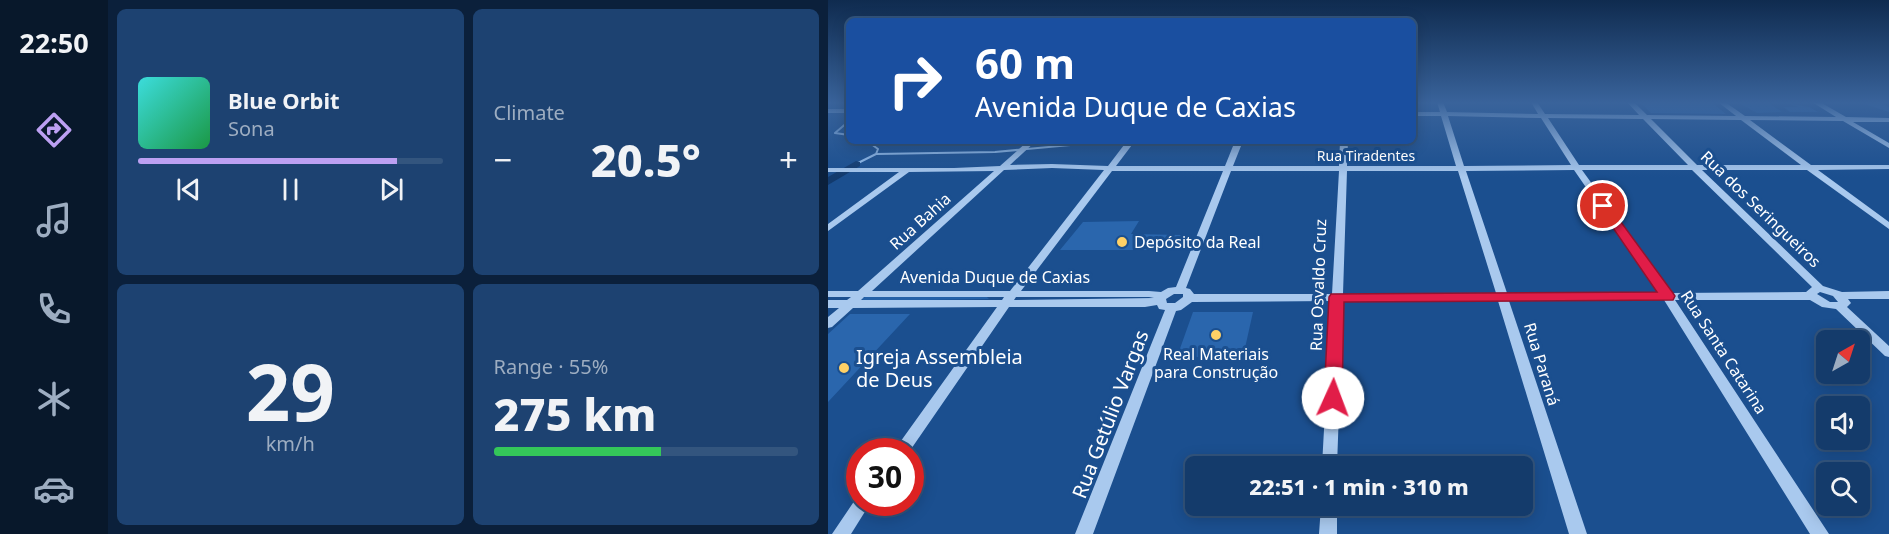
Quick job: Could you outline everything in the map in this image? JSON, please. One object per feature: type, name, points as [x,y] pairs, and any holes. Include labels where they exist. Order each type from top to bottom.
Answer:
[{"type":"street","name":"Rua Paraná","points":[[1447,127],[1504,296],[1578,534]]},
{"type":"street","name":"Rua Santa Catarina","points":[[1549,127],[1668,296],[1820,534]]},
{"type":"street","name":"Rua dos Seringueiros","points":[[1655,127],[1816,292]]},
{"type":"street","points":[[1754,127],[1889,226]]},
{"type":"street","points":[[1857,127],[1889,146]]},
{"type":"street","name":"Rua Bahia","points":[[828,324],[1028,144]]},
{"type":"street","points":[[910,438],[1009,299],[1129,144]]},
{"type":"street","points":[[1180,290],[1238,144]]},
{"type":"street","name":"Rua Osvaldo Cruz","points":[[1330,456],[1344,144]]},
{"type":"street","name":"Rua Tiradentes","points":[[836,170],[907,171],[1052,166],[1229,169],[1889,167]]},
{"type":"street","points":[[828,228],[907,171]]},
{"type":"street","points":[[1189,298],[1188,293],[1180,290],[1168,292],[1165,301],[1182,305],[1189,298],[1668,296],[1816,292],[1840,301],[1889,353]]},
{"type":"street","name":"Avenida Duque de Caxias","points":[[828,294],[1145,303],[1165,301]]},
{"type":"street","points":[[1840,301],[1889,295]]},
{"type":"street","name":"Avenida Duque de Caxias","points":[[828,304],[1009,299]]},
{"type":"street","name":"Rua Getúlio Vargas","points":[[1084,534],[1165,301]]},
{"type":"street","points":[[841,534],[853,516]]},
{"type":"street","points":[[1328,534],[1329,516]]},
{"type":"shaded area","points":[[869,296],[986,296],[989,299],[863,301],[862,298]]},
{"type":"building","name":"Depósito da Real","points":[[1139,221],[1131,234],[1181,235],[1173,250],[1060,250],[1083,222]]},
{"type":"building","name":"Real Materiais para Construção","points":[[1193,312],[1253,312],[1243,357],[1177,357]]},
{"type":"building","name":"Igreja Assembleia de Deus","points":[[850,314],[910,314],[828,402],[828,334]]},
{"type":"waterway","points":[[842,127],[835,133],[846,135]]},
{"type":"waterway","points":[[871,144],[878,149],[876,154]]},
{"type":"waterway","points":[[876,154],[995,152],[1082,144]]},
{"type":"waterway","points":[[856,164],[876,154]]},
{"type":"waterway","points":[[828,182],[856,164]]},
{"type":"place","name":"Depósito da Real","points":[[1122,242]]},
{"type":"place","name":"Real Materiais para Construção","points":[[1216,335]]},
{"type":"place","name":"Igreja Assembleia de Deus","points":[[844,368]]},
{"type":"route","points":[[1333,398],[1336,297],[1668,296],[1603,206]]}]
